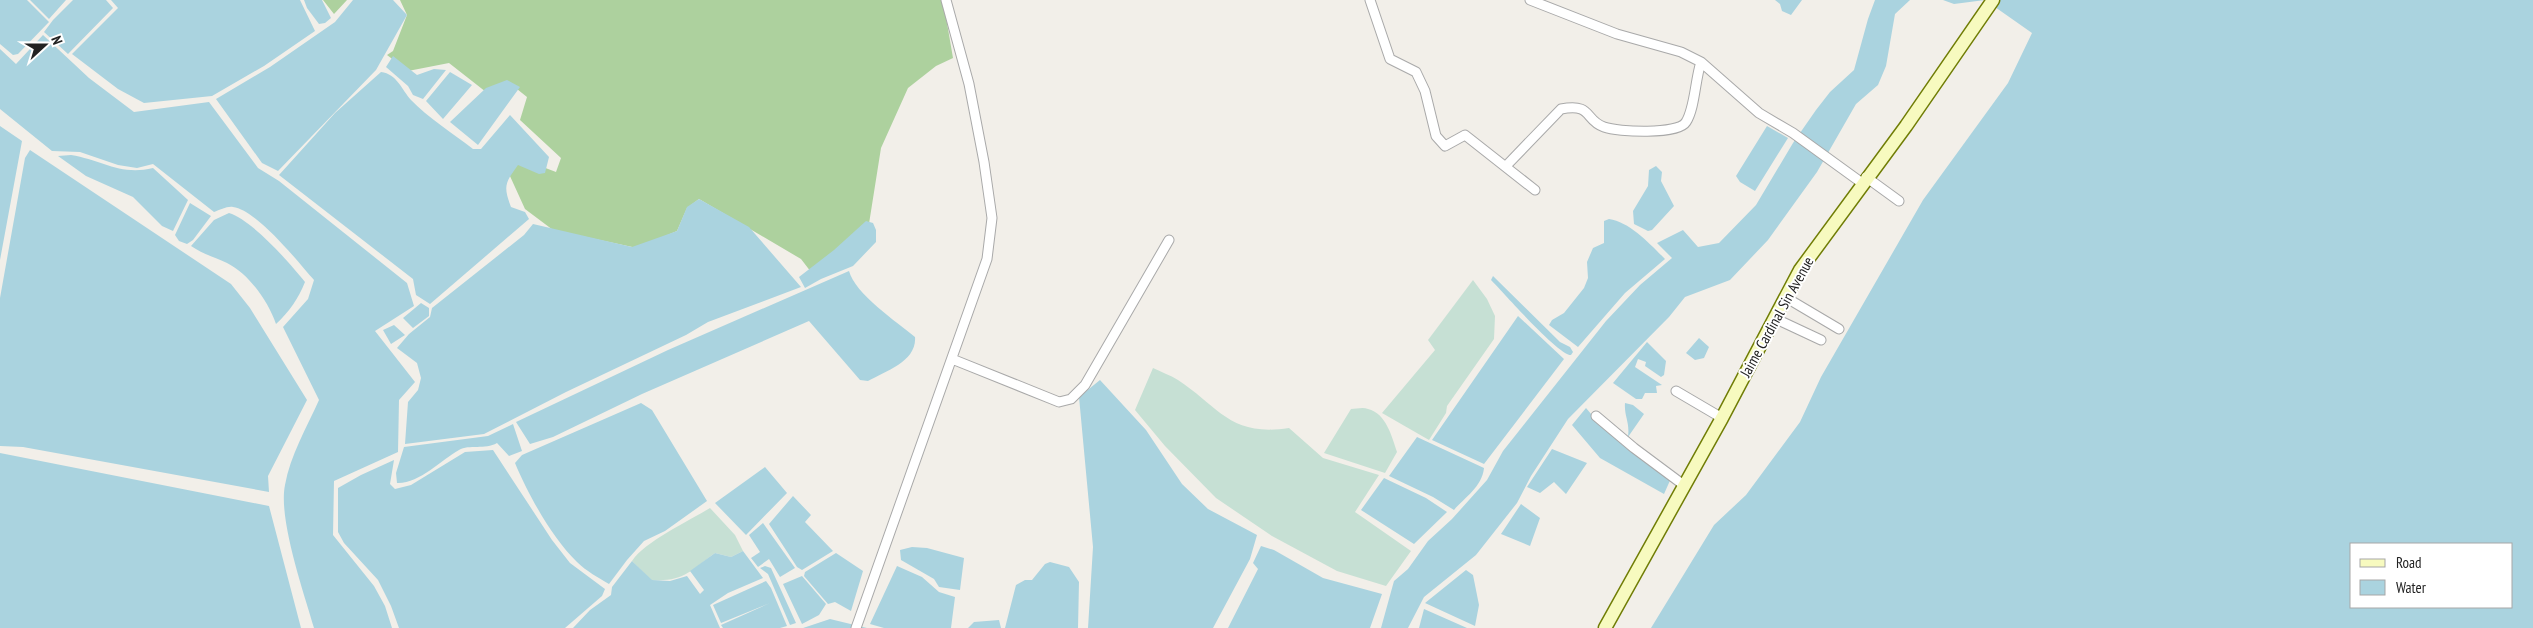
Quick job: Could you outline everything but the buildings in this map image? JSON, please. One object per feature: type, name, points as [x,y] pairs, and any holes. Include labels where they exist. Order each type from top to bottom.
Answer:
[{"type":"main road","name":"Jaime Cardinal Sin Avenue","points":[[1605,628],[1685,486],[1800,270],[1864,180],[1906,126],[1992,2]]},
{"type":"street","points":[[856,628],[987,259],[992,218],[969,84],[946,0]]},
{"type":"street","points":[[1370,0],[1390,58],[1416,72],[1425,91],[1436,136],[1445,146],[1465,135],[1535,190]]},
{"type":"street","points":[[1530,0],[1617,34],[1681,52],[1701,62],[1759,113],[1793,133],[1822,155],[1899,200]]},
{"type":"street","points":[[1506,166],[1561,109],[1574,107],[1586,110],[1602,126],[1616,130],[1653,131],[1679,128],[1686,123],[1691,111],[1696,77],[1701,62]]},
{"type":"street","points":[[952,359],[1059,402],[1070,399],[1085,385],[1169,240]]},
{"type":"street","points":[[1785,297],[1838,329]]},
{"type":"street","points":[[1774,318],[1821,340]]},
{"type":"street","points":[[1676,390],[1722,418]]},
{"type":"street","points":[[1596,416],[1634,448],[1685,486]]},
{"type":"green space","points":[[323,0],[347,0],[334,14]]},
{"type":"green space","points":[[400,0],[943,0],[953,58],[936,66],[908,88],[881,148],[868,230],[811,272],[801,259],[699,199],[687,208],[677,231],[637,248],[553,230],[525,209],[498,150],[556,172],[561,158],[520,120],[527,97],[512,85],[486,92],[449,63],[408,71],[387,55],[393,51],[407,15]]},
{"type":"green space","points":[[1473,280],[1487,299],[1495,316],[1494,339],[1447,406],[1446,413],[1429,440],[1382,413],[1435,350],[1428,340]]},
{"type":"green space","points":[[1153,368],[1178,380],[1227,418],[1239,424],[1269,430],[1289,428],[1323,458],[1379,475],[1355,512],[1411,551],[1386,586],[1337,571],[1272,536],[1216,498],[1165,446],[1135,410]]},
{"type":"green space","points":[[1364,408],[1374,411],[1384,420],[1397,452],[1385,473],[1324,453],[1351,409]]},
{"type":"green space","points":[[710,508],[735,535],[743,551],[731,557],[715,553],[686,574],[662,580],[651,580],[632,561],[656,539]]},
{"type":"water","points":[[0,0],[27,0],[49,22],[18,54],[13,55],[0,44]]},
{"type":"water","points":[[30,0],[66,0],[49,19]]},
{"type":"water","points":[[73,0],[106,0],[113,8],[68,54],[44,32]]},
{"type":"water","points":[[111,0],[300,0],[315,31],[264,66],[212,96],[144,103],[118,89],[72,54],[118,8]]},
{"type":"water","points":[[304,0],[322,0],[331,18],[325,23],[319,24],[307,8]]},
{"type":"water","points":[[353,0],[393,0],[407,15],[376,70],[278,171],[262,163],[216,99],[270,67],[335,22]]},
{"type":"water","points":[[1775,0],[1802,0],[1791,15],[1782,11],[1780,4]]},
{"type":"water","points":[[1875,0],[1910,0],[1895,14],[1886,66],[1878,85],[1856,104],[1817,172],[1768,240],[1730,280],[1685,297],[1669,317],[1568,419],[1531,476],[1517,503],[1476,555],[1424,597],[1408,628],[1381,628],[1394,581],[1408,569],[1428,541],[1452,519],[1487,480],[1503,451],[1606,321],[1640,285],[1672,258],[1657,243],[1683,230],[1698,247],[1719,243],[1756,205],[1793,143],[1816,110],[1830,92],[1854,70]]},
{"type":"water","points":[[1943,0],[1985,0],[1954,4]]},
{"type":"water","points":[[1985,0],[2533,0],[2533,628],[1651,628],[1714,525],[1746,495],[1800,422],[1821,377],[1923,200],[2008,83],[2032,33]]},
{"type":"water","points":[[43,35],[89,78],[134,112],[209,102],[258,168],[279,181],[407,283],[414,306],[375,331],[415,382],[399,400],[398,452],[334,481],[333,535],[374,586],[385,606],[392,628],[314,628],[288,536],[284,499],[287,474],[319,400],[283,327],[308,299],[314,280],[265,227],[243,210],[231,207],[214,212],[153,164],[137,168],[118,165],[80,152],[52,151],[0,109],[0,49],[16,64]]},
{"type":"water","points":[[393,56],[417,75],[434,69],[446,70],[423,99],[413,95],[408,86],[386,67]]},
{"type":"water","points":[[381,72],[387,73],[395,79],[417,106],[473,149],[481,149],[510,115],[549,157],[545,173],[539,174],[518,165],[508,181],[506,189],[511,207],[525,212],[529,219],[430,304],[416,295],[413,279],[279,175],[335,113]]},
{"type":"water","points":[[450,72],[472,85],[443,119],[426,101]]},
{"type":"water","points":[[507,80],[520,87],[478,145],[450,122],[486,88]]},
{"type":"water","points":[[0,126],[22,141],[0,260]]},
{"type":"water","points":[[1767,126],[1788,138],[1755,191],[1740,182],[1736,176]]},
{"type":"water","points":[[30,150],[231,284],[250,308],[307,400],[268,476],[269,492],[23,447],[0,446],[0,298],[25,158]]},
{"type":"water","points":[[71,155],[121,169],[141,170],[153,168],[188,200],[173,231],[162,226],[133,197],[86,176],[58,156]]},
{"type":"water","points":[[1656,166],[1662,172],[1661,181],[1674,206],[1652,230],[1648,231],[1634,224],[1633,211],[1648,186],[1649,170]]},
{"type":"water","points":[[699,199],[749,227],[801,287],[708,322],[686,335],[566,392],[484,434],[405,444],[408,402],[418,390],[421,378],[417,363],[397,348],[409,334],[430,317],[432,308],[524,235],[533,224],[632,247],[677,231],[687,207]]},
{"type":"water","points":[[190,203],[211,216],[193,240],[187,244],[179,241],[175,235]]},
{"type":"water","points":[[229,213],[238,217],[259,233],[280,253],[305,282],[293,304],[276,324],[263,297],[243,274],[227,263],[191,246],[214,220]]},
{"type":"water","points":[[1609,219],[1632,229],[1665,259],[1625,293],[1578,347],[1549,325],[1552,320],[1564,313],[1584,288],[1588,278],[1587,262],[1593,248],[1604,243],[1604,221]]},
{"type":"water","points":[[866,221],[873,223],[876,230],[876,242],[853,266],[821,279],[805,288],[799,277],[834,250]]},
{"type":"water","points":[[849,271],[859,289],[868,298],[915,337],[911,353],[906,359],[868,381],[860,380],[809,321],[642,394],[553,437],[530,444],[516,422],[668,350]]},
{"type":"water","points":[[1493,276],[1560,342],[1570,347],[1573,352],[1571,355],[1555,345],[1531,322],[1491,280]]},
{"type":"water","points":[[421,303],[429,308],[429,316],[413,328],[403,318]]},
{"type":"water","points":[[1518,316],[1564,359],[1484,464],[1432,440]]},
{"type":"water","points":[[394,325],[405,335],[391,344],[383,330]]},
{"type":"water","points":[[1699,338],[1709,347],[1704,358],[1695,360],[1686,353]]},
{"type":"water","points":[[1647,342],[1666,361],[1664,375],[1661,377],[1645,366],[1646,362],[1638,359],[1635,367],[1662,385],[1656,386],[1657,393],[1645,393],[1642,399],[1636,399],[1613,383]]},
{"type":"water","points":[[1100,380],[1146,430],[1182,484],[1208,509],[1257,535],[1250,559],[1213,628],[1088,628],[1093,547],[1079,397]]},
{"type":"water","points":[[641,403],[652,410],[707,501],[665,531],[644,541],[609,584],[581,565],[559,541],[534,502],[515,463],[522,455]]},
{"type":"water","points":[[1625,403],[1633,405],[1644,414],[1628,437],[1628,427]]},
{"type":"water","points":[[1586,408],[1603,428],[1626,448],[1672,476],[1664,494],[1600,458],[1572,425]]},
{"type":"water","points":[[513,424],[522,451],[509,456],[497,443],[487,446],[463,448],[422,476],[397,483],[396,473],[404,447],[488,436]]},
{"type":"water","points":[[1417,437],[1484,468],[1483,475],[1477,486],[1454,510],[1433,497],[1389,476]]},
{"type":"water","points":[[1552,449],[1587,463],[1566,494],[1554,482],[1540,493],[1527,487]]},
{"type":"water","points":[[493,450],[552,540],[570,563],[605,589],[602,596],[565,628],[399,628],[378,580],[344,543],[338,532],[338,488],[394,460],[390,484],[395,489],[411,485],[465,452]]},
{"type":"water","points":[[0,453],[269,506],[301,628],[0,628]]},
{"type":"water","points":[[765,467],[787,493],[746,535],[715,503]]},
{"type":"water","points":[[1384,478],[1426,498],[1447,512],[1414,544],[1361,510]]},
{"type":"water","points":[[793,496],[811,515],[805,522],[833,551],[802,570],[797,567],[769,524]]},
{"type":"water","points":[[1521,504],[1540,518],[1530,546],[1501,534]]},
{"type":"water","points":[[763,523],[795,568],[780,577],[769,559],[758,567],[751,558],[760,552],[749,535]]},
{"type":"water","points":[[1261,546],[1274,550],[1323,578],[1382,594],[1370,628],[1228,628],[1258,569],[1253,563]]},
{"type":"water","points":[[912,547],[927,548],[964,558],[960,590],[939,587],[934,579],[901,560],[900,550]]},
{"type":"water","points":[[743,551],[763,578],[728,593],[710,605],[720,628],[573,628],[590,610],[611,595],[612,587],[632,561],[652,580],[670,581],[687,576],[700,594],[704,590],[690,571],[715,553],[731,557]]},
{"type":"water","points":[[836,553],[863,571],[851,611],[835,602],[828,604],[804,576],[805,572]]},
{"type":"water","points":[[1050,562],[1069,567],[1079,582],[1078,628],[1005,628],[1016,585],[1025,580],[1032,580],[1045,564]]},
{"type":"water","points":[[765,566],[771,568],[796,623],[790,625],[768,574],[760,568]]},
{"type":"water","points":[[897,566],[922,577],[939,592],[955,597],[951,628],[884,628],[870,624]]},
{"type":"water","points":[[1466,570],[1473,575],[1479,605],[1475,626],[1425,603]]},
{"type":"water","points":[[802,576],[826,604],[819,615],[802,624],[783,584]]},
{"type":"water","points":[[766,581],[771,588],[787,626],[780,628],[723,628],[721,625],[770,603],[721,623],[713,605]]},
{"type":"water","points":[[1424,609],[1467,628],[1419,628]]},
{"type":"water","points":[[830,619],[867,628],[803,628]]},
{"type":"water","points":[[999,620],[1001,628],[968,628],[974,622]]}]
